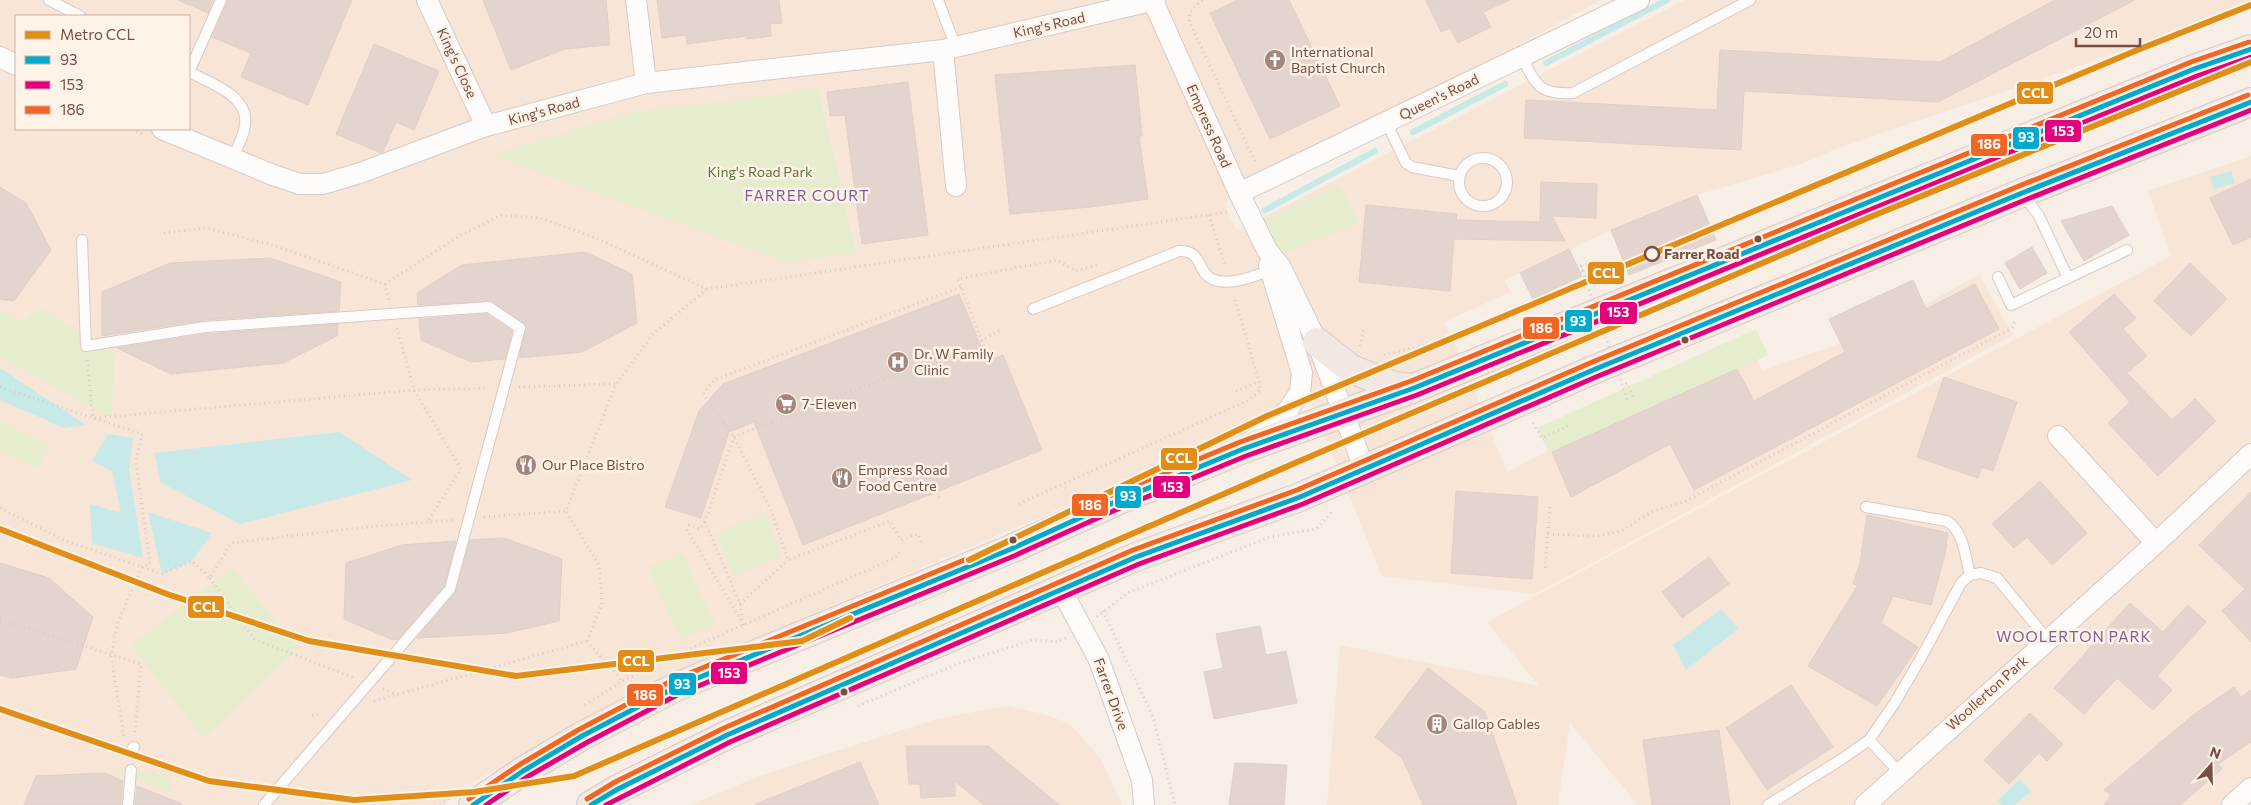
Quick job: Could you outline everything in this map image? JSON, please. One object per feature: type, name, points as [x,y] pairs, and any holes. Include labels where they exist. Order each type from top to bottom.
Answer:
[{"type":"highway","points":[[474,805],[532,766],[582,736],[676,687],[1011,549],[1117,501],[1243,448],[1414,388],[2194,69],[2251,49]]},
{"type":"highway","points":[[591,805],[618,789],[727,735],[1136,557],[1300,497],[1508,406],[2022,192],[2251,102]]},
{"type":"highway","points":[[1317,342],[1354,360],[1394,386],[1414,388]]},
{"type":"street","name":"King's Close","points":[[428,0],[486,126]]},
{"type":"street","points":[[636,0],[646,83]]},
{"type":"street","name":"Queen's Road","points":[[1243,201],[1264,181],[1638,0]]},
{"type":"street","name":"King's Road","points":[[164,130],[300,184],[323,184],[360,173],[486,126],[646,83],[950,49],[1154,1]]},
{"type":"street","name":"Empress Road","points":[[1154,1],[1275,268],[1317,342],[1364,468]]},
{"type":"street","points":[[950,49],[956,186]]},
{"type":"street","points":[[0,57],[15,64]]},
{"type":"street","name":"Empress Road","points":[[1243,448],[1289,409],[1300,392],[1302,373],[1275,268]]},
{"type":"street","points":[[2058,436],[2156,543]]},
{"type":"street","name":"Woollerton Park","points":[[1865,805],[2047,639],[2156,543],[2251,454]]},
{"type":"street","name":"Farrer Drive","points":[[1062,589],[1099,660],[1142,780],[1144,805]]},
{"type":"street","points":[[2232,805],[2251,788]]},
{"type":"lane","points":[[49,0],[78,15]]},
{"type":"lane","points":[[190,70],[220,0]]},
{"type":"lane","points":[[938,0],[950,49]]},
{"type":"lane","points":[[1522,57],[1536,84],[1543,90],[1556,94],[1573,92],[1750,0]]},
{"type":"lane","points":[[190,73],[233,95],[243,108],[246,125],[233,158]]},
{"type":"lane","points":[[1386,122],[1406,162],[1412,168],[1459,176]]},
{"type":"lane","points":[[1477,158],[1494,161],[1506,174],[1505,192],[1500,199],[1492,204],[1484,206],[1475,204],[1467,200],[1462,193],[1459,185],[1459,176],[1469,162],[1477,158]]},
{"type":"lane","points":[[2022,192],[2039,216],[2068,278]]},
{"type":"lane","points":[[82,240],[86,346],[205,327],[489,307],[520,328],[450,590],[264,805]]},
{"type":"lane","points":[[1033,309],[1179,251],[1188,250],[1195,255],[1210,278],[1230,282],[1275,268]]},
{"type":"lane","points":[[1998,276],[2011,305],[2127,250]]},
{"type":"lane","points":[[1866,508],[1947,521],[1956,526],[1970,575]]},
{"type":"lane","points":[[1768,805],[1842,760],[1869,740],[1894,704],[1921,658],[1961,583],[1970,575],[1981,573],[1996,578],[2047,639]]},
{"type":"lane","points":[[1869,740],[1900,773]]},
{"type":"lane","points":[[128,805],[131,770]]},
{"type":"path","points":[[1202,0],[1190,12],[1189,20],[1264,181]]},
{"type":"path","points":[[566,511],[616,384],[653,334],[707,289],[1209,215],[1243,201]]},
{"type":"path","points":[[385,284],[461,235],[502,215],[540,218],[596,238],[707,289]]},
{"type":"path","points":[[1019,504],[1247,401],[1260,391],[1259,382],[1209,215]]},
{"type":"path","points":[[164,233],[207,228],[275,246],[385,284]]},
{"type":"path","points":[[989,360],[958,279],[1057,260]]},
{"type":"path","points":[[1598,289],[1590,264],[1581,268],[1628,402]]},
{"type":"path","points":[[385,284],[390,302]]},
{"type":"path","points":[[788,560],[770,508],[734,437],[707,402],[704,393],[714,380],[961,287]]},
{"type":"path","points":[[1548,534],[1596,536],[1621,531],[1651,512],[1686,501],[2012,328],[2027,296]]},
{"type":"path","points":[[395,319],[414,390],[461,470],[427,522]]},
{"type":"path","points":[[705,522],[740,604],[743,625],[687,530],[689,525],[700,529],[705,522],[734,437],[982,341],[1002,330]]},
{"type":"path","points":[[1364,330],[1354,362],[1453,338]]},
{"type":"path","points":[[86,346],[93,418]]},
{"type":"path","points":[[889,371],[891,376]]},
{"type":"path","points":[[1236,391],[1259,382]]},
{"type":"path","points":[[510,387],[616,384]]},
{"type":"path","points":[[0,387],[142,434],[136,461],[150,564],[142,567],[118,622],[111,656],[130,745],[141,664],[0,620]]},
{"type":"path","points":[[93,418],[414,390],[491,388]]},
{"type":"path","points":[[724,424],[729,422]]},
{"type":"path","points":[[1542,438],[1570,425]]},
{"type":"path","points":[[937,492],[940,499]]},
{"type":"path","points":[[1545,568],[1550,504]]},
{"type":"path","points":[[0,508],[66,541],[162,574],[192,561],[210,578],[254,638],[363,681]]},
{"type":"path","points":[[476,518],[566,511]]},
{"type":"path","points":[[566,511],[599,565],[602,604],[587,641]]},
{"type":"path","points":[[210,578],[231,543],[457,520]]},
{"type":"path","points":[[740,604],[788,560],[890,521],[901,540],[918,534],[921,542]]},
{"type":"path","points":[[1103,611],[1153,717],[1175,805]]},
{"type":"path","points":[[587,641],[622,681]]},
{"type":"path","points":[[370,702],[587,641]]},
{"type":"path","points":[[381,688],[399,695]]},
{"type":"path","points":[[312,716],[331,712]]},
{"type":"shaded area","points":[[0,0],[1601,0],[1224,203],[1237,231],[1685,0],[2251,0],[2251,7],[1833,150],[1801,164],[1697,195],[1611,230],[1505,280],[1510,292],[1444,322],[1453,338],[1507,472],[1752,346],[1762,371],[1841,343],[1924,305],[1979,275],[2013,335],[1535,594],[1382,576],[1311,402],[748,641],[463,787],[445,805],[0,805]]},
{"type":"shaded area","points":[[2251,156],[2251,805],[1638,805],[1570,723],[1558,805],[1327,805],[1340,645],[1539,686],[1487,622],[2171,256],[2148,191]]},
{"type":"shaded area","points":[[1007,706],[1044,714],[1070,724],[1101,759],[1122,805],[690,805],[762,775],[937,719]]},
{"type":"green space","name":"King's Road Park","points":[[818,90],[856,252],[786,262],[492,155],[634,112]]},
{"type":"green space","points":[[1340,184],[1359,223],[1278,255],[1259,223]]},
{"type":"green space","points":[[40,308],[115,356],[111,418],[0,357],[0,310],[22,322]]},
{"type":"green space","points":[[1756,329],[1768,355],[1549,453],[1537,428]]},
{"type":"green space","points":[[0,421],[52,447],[36,468],[0,451]]},
{"type":"green space","points":[[765,513],[782,556],[734,576],[716,533]]},
{"type":"green space","points":[[682,553],[715,624],[681,639],[648,568]]},
{"type":"green space","points":[[232,568],[298,648],[203,739],[131,645]]},
{"type":"green space","points":[[101,766],[168,775],[173,793]]},
{"type":"water","points":[[2231,171],[2235,183],[2214,189],[2210,177]]},
{"type":"water","points":[[0,368],[86,425],[64,428],[0,400]]},
{"type":"water","points":[[339,432],[412,480],[240,524],[160,482],[155,453]]},
{"type":"water","points":[[108,434],[133,438],[129,469],[143,558],[92,543],[90,504],[121,513],[112,471],[92,461]]},
{"type":"water","points":[[148,512],[212,533],[192,561],[162,574]]},
{"type":"water","points":[[1721,609],[1739,628],[1686,670],[1673,645]]},
{"type":"water","points":[[2020,779],[2031,791],[2015,805],[2001,805],[1997,801]]},
{"type":"building","points":[[178,0],[213,0],[208,13]]},
{"type":"building","points":[[228,0],[352,0],[308,105],[241,77],[251,53],[212,37]]},
{"type":"building","points":[[483,0],[606,0],[610,45],[565,49],[511,70]]},
{"type":"building","points":[[657,0],[779,0],[782,23],[770,24],[771,36],[747,39],[746,36],[687,44],[686,35],[662,38]]},
{"type":"building","name":"International Baptist Church","points":[[1238,0],[1289,0],[1340,106],[1270,139],[1210,13]]},
{"type":"building","points":[[1426,0],[1510,0],[1483,12],[1491,27],[1458,43],[1450,28],[1441,32]]},
{"type":"building","points":[[2055,0],[2135,0],[1938,102],[1744,91],[1741,150],[1524,138],[1526,100],[1717,110],[1720,50],[1940,62]]},
{"type":"building","points":[[374,44],[439,71],[414,130],[396,122],[381,153],[336,134]]},
{"type":"building","points":[[1135,65],[1142,136],[1139,136],[1148,199],[1091,207],[1010,214],[995,75]]},
{"type":"building","points":[[908,82],[928,235],[862,244],[845,115],[830,116],[827,92]]},
{"type":"building","points":[[2251,179],[2251,237],[2233,245],[2210,198]]},
{"type":"building","points":[[1541,182],[1597,184],[1596,218],[1552,216],[1565,241],[1454,239],[1450,291],[1359,282],[1366,205],[1457,214],[1456,220],[1540,222]]},
{"type":"building","points":[[0,187],[26,203],[51,250],[14,301],[0,299]]},
{"type":"building","points":[[1697,195],[1716,240],[1629,275],[1611,230]]},
{"type":"building","points":[[2112,206],[2129,235],[2084,261],[2061,221]]},
{"type":"building","points":[[2032,247],[2047,273],[2020,289],[2005,263]]},
{"type":"building","points":[[1569,249],[1582,276],[1533,299],[1520,273]]},
{"type":"building","points":[[585,252],[632,274],[637,323],[582,352],[519,358],[526,325],[492,301],[418,305],[417,293],[462,265]]},
{"type":"building","points":[[270,258],[341,282],[339,311],[205,320],[102,336],[102,292],[170,263]]},
{"type":"building","points":[[2190,263],[2227,299],[2191,336],[2154,301]]},
{"type":"building","points":[[1913,280],[1926,309],[1975,284],[1999,329],[1694,490],[1670,444],[1571,497],[1552,452],[1737,369],[1754,401],[1845,352],[1829,319]]},
{"type":"building","points":[[959,294],[987,361],[1003,355],[1042,450],[803,545],[754,422],[729,432],[701,518],[665,507],[699,411],[723,384]]},
{"type":"building","points":[[2114,294],[2136,318],[2123,329],[2147,356],[2127,373],[2172,420],[2195,399],[2216,421],[2158,476],[2108,423],[2130,402],[2069,332]]},
{"type":"building","points":[[487,314],[512,331],[505,359],[471,362],[421,340],[419,319]]},
{"type":"building","points":[[338,324],[337,336],[283,363],[171,374],[117,348],[206,334]]},
{"type":"building","points":[[1944,377],[2017,402],[1993,471],[1982,467],[1978,478],[1917,457]]},
{"type":"building","points":[[2040,481],[2087,533],[2052,565],[2027,537],[2014,548],[1992,524]]},
{"type":"building","points":[[1456,491],[1538,497],[1532,579],[1451,573]]},
{"type":"building","points":[[2251,492],[2251,642],[2222,611],[2245,589],[2199,545]]},
{"type":"building","points":[[1867,515],[1948,533],[1945,554],[1931,605],[1893,596],[1881,623],[1918,647],[1877,706],[1808,666],[1858,585],[1853,584],[1860,563]]},
{"type":"building","points":[[504,538],[562,559],[559,621],[507,633],[417,638],[455,593],[470,540]]},
{"type":"building","points":[[456,541],[444,586],[398,639],[393,640],[344,619],[346,563],[402,545]]},
{"type":"building","points":[[1709,557],[1729,584],[1682,618],[1662,592]]},
{"type":"building","points":[[0,563],[49,578],[93,617],[76,669],[12,678],[0,675]]},
{"type":"building","points":[[2130,603],[2163,632],[2188,605],[2206,622],[2157,676],[2172,690],[2153,710],[2117,678],[2084,714],[2054,688]]},
{"type":"building","points":[[1260,626],[1266,655],[1286,651],[1297,703],[1214,719],[1204,672],[1223,668],[1216,634]]},
{"type":"building","name":"Gallop Gables","points":[[1428,668],[1485,712],[1517,805],[1423,805],[1402,758],[1375,737]]},
{"type":"building","points":[[1791,685],[1833,747],[1767,790],[1726,728]]},
{"type":"building","points":[[2234,687],[2241,697],[2251,690],[2251,742],[2218,764],[2222,769],[2180,805],[2104,805],[2111,795],[2104,790],[2192,716]]},
{"type":"building","points":[[2030,713],[2063,744],[2047,761],[2039,753],[2009,784],[1984,760]]},
{"type":"building","points":[[1719,730],[1730,805],[1652,805],[1643,740]]},
{"type":"building","points":[[906,746],[988,746],[1059,805],[984,805],[955,781],[955,796],[921,798],[920,784],[909,784]]},
{"type":"building","points":[[860,762],[879,805],[756,805],[756,804]]},
{"type":"building","points":[[1235,763],[1287,765],[1284,805],[1229,805]]},
{"type":"building","points":[[105,773],[123,781],[121,805],[24,805],[36,776]]},
{"type":"building","points":[[137,786],[182,804],[182,805],[135,805]]},
{"type":"waterway","points":[[1546,63],[1667,0]]},
{"type":"waterway","points":[[1413,132],[1505,84]]},
{"type":"waterway","points":[[1265,210],[1375,151]]},
{"type":"metro line","name":"CCL","points":[[969,560],[1267,416],[2135,51],[2251,5]]},
{"type":"metro line","name":"CCL","points":[[0,709],[209,781],[354,800],[474,792],[574,776],[1302,460],[1870,217],[2251,62]]},
{"type":"metro line","name":"CCL","points":[[0,529],[167,594],[309,641],[516,676],[802,641],[850,618]]},
{"type":"transit line","name":"186","points":[[469,799],[519,765],[578,730],[673,680],[1008,542],[1114,494],[1240,442],[1411,381],[2191,62],[2249,42]]},
{"type":"transit line","name":"93","points":[[473,805],[523,771],[582,736],[676,687],[1011,549],[1117,501],[1243,449],[1414,388],[2194,69],[2251,49]]},
{"type":"transit line","name":"153","points":[[486,805],[527,777],[586,743],[679,694],[1014,556],[1120,508],[1246,456],[1417,395],[2197,76],[2251,57]]},
{"type":"transit line","name":"186","points":[[587,799],[615,782],[724,728],[1133,550],[1297,490],[1590,363],[2019,186],[2248,95]]},
{"type":"transit line","name":"93","points":[[591,805],[618,789],[727,735],[1136,557],[1300,497],[1593,370],[2022,193],[2251,102]]},
{"type":"transit line","name":"153","points":[[606,805],[730,742],[1139,564],[1303,504],[1596,377],[2025,200],[2251,110]]},
{"type":"place","name":"International Baptist Church","points":[[1275,60]]},
{"type":"place","name":"Farrer Road","points":[[1652,254]]},
{"type":"place","name":"Dr. W Family Clinic","points":[[898,362]]},
{"type":"place","name":"7-Eleven","points":[[786,404]]},
{"type":"place","name":"Our Place Bistro","points":[[526,465]]},
{"type":"place","name":"Empress Road Food Centre","points":[[842,478]]},
{"type":"place","name":"Gallop Gables","points":[[1437,724]]},
{"type":"district","name":"FARRER COURT","points":[[807,196]]},
{"type":"district","name":"WOOLERTON PARK","points":[[2074,637]]}]
